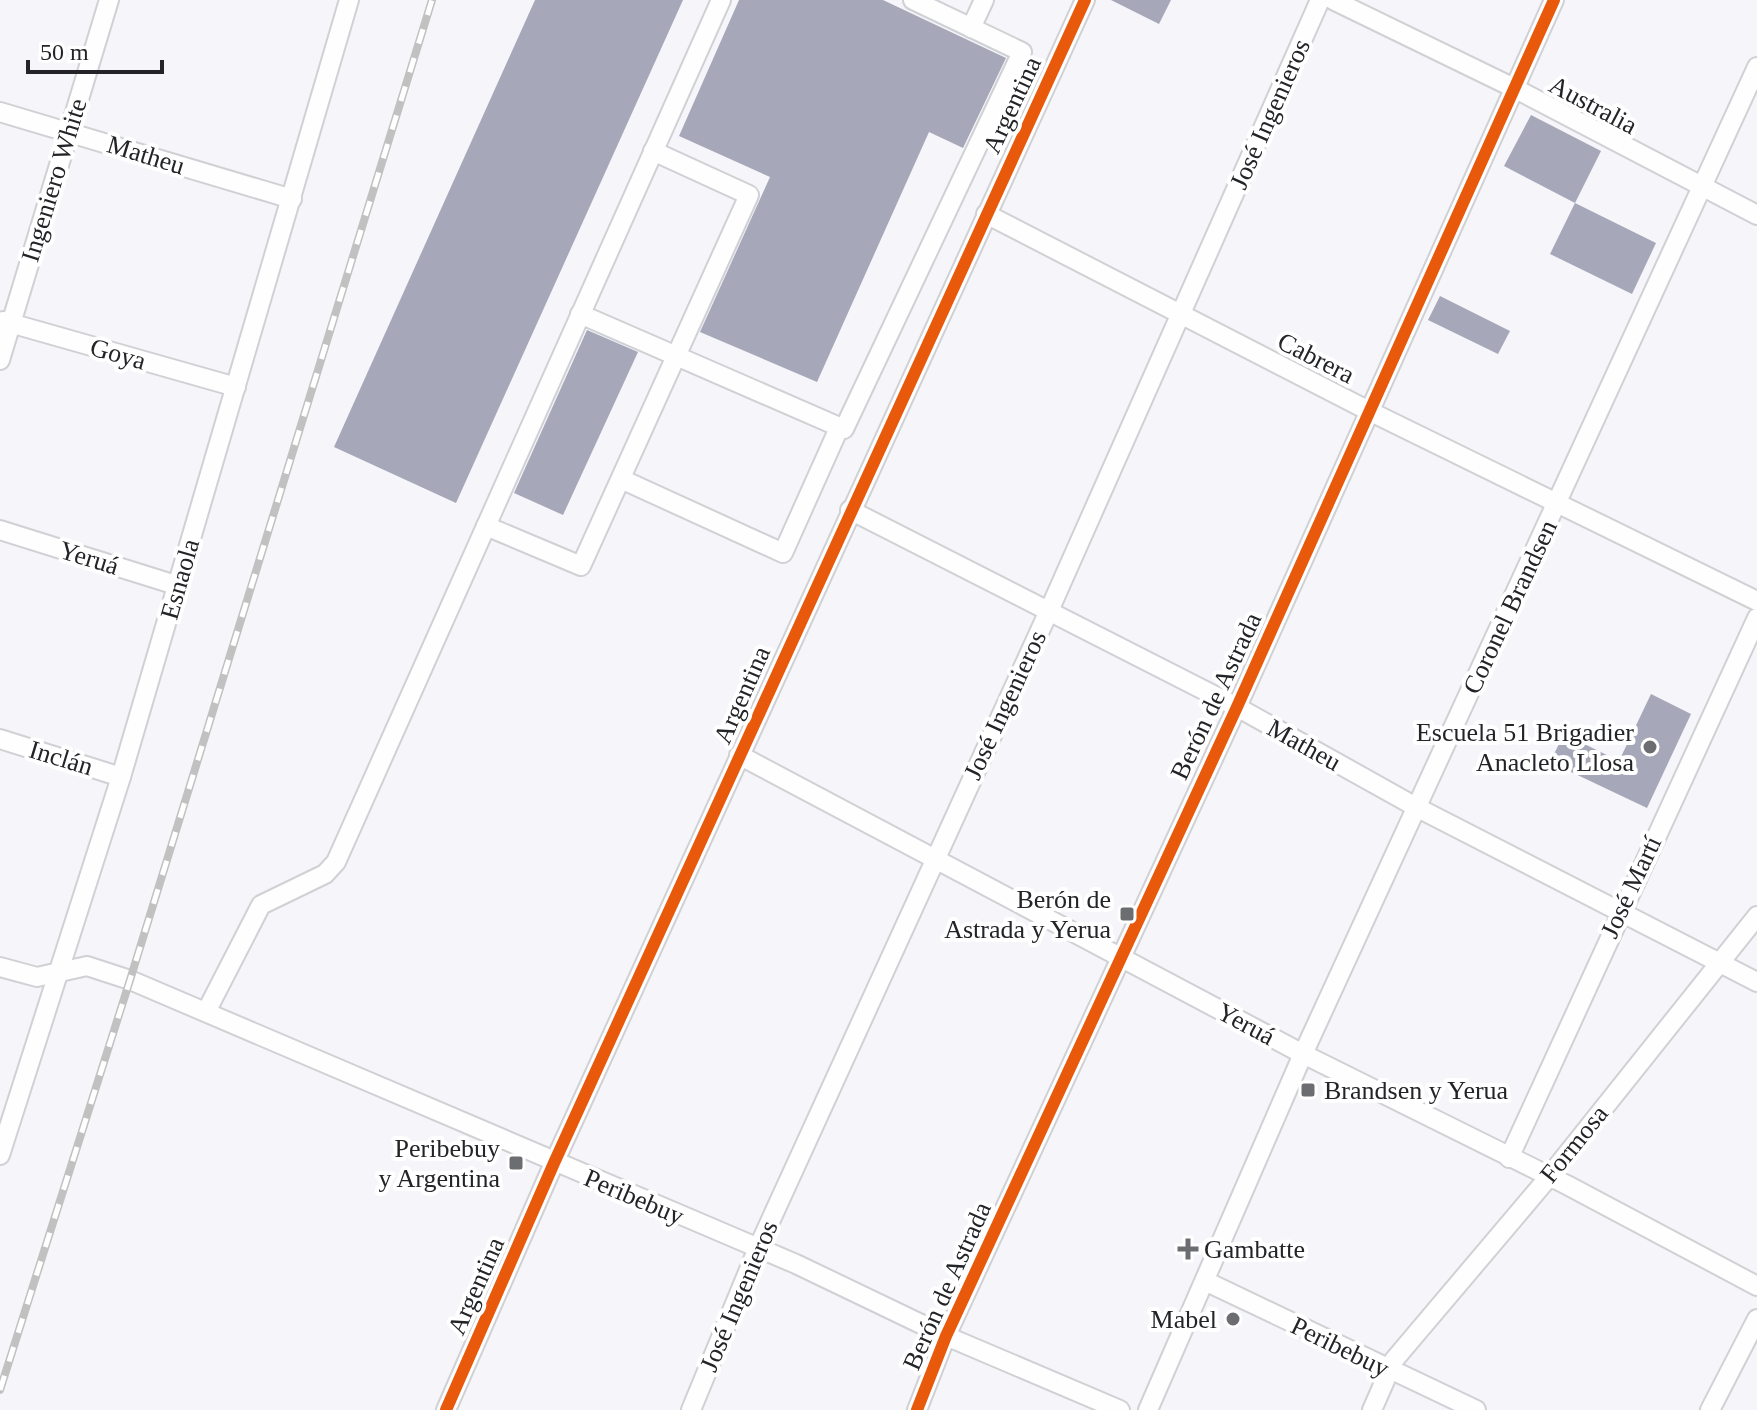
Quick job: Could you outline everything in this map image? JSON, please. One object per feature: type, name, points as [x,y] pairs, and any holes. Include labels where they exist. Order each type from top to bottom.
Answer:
[{"type":"street","name":"Ingeniero White","points":[[0,360],[6,322],[109,0]]},
{"type":"street","name":"Esnaola","points":[[0,1155],[179,586],[349,0]]},
{"type":"street","points":[[206,1012],[261,905],[325,874],[336,862],[721,0]]},
{"type":"street","points":[[580,314],[844,429],[1022,52],[913,0]]},
{"type":"street","points":[[971,28],[984,0]]},
{"type":"street","name":"Argentina","points":[[446,1410],[554,1163],[1085,0]]},
{"type":"street","name":"José Ingenieros","points":[[691,1410],[758,1248],[933,858],[1048,613],[1320,0]]},
{"type":"street","name":"Australia","points":[[1333,0],[1514,88],[1757,215]]},
{"type":"street","name":"Berón de Astrada","points":[[917,1410],[946,1336],[1119,956],[1237,707],[1554,0]]},
{"type":"street","name":"Coronel Brandsen","points":[[1148,1410],[1303,1054],[1757,67]]},
{"type":"street","name":"Matheu","points":[[0,112],[292,199]]},
{"type":"street","points":[[486,526],[581,566],[749,195],[653,151]]},
{"type":"street","name":"Cabrera","points":[[986,214],[1369,411],[1757,601]]},
{"type":"street","name":"Goya","points":[[6,322],[236,387]]},
{"type":"street","points":[[621,479],[783,553],[839,428]]},
{"type":"street","name":"Matheu","points":[[850,510],[1237,707],[1416,807],[1757,982]]},
{"type":"street","name":"Yeruá","points":[[0,530],[179,586]]},
{"type":"street","name":"José Martí","points":[[1509,1158],[1619,912],[1757,618]]},
{"type":"street","name":"Inclán","points":[[0,739],[121,777]]},
{"type":"street","name":"Yeruá","points":[[739,755],[1303,1054],[1757,1286]]},
{"type":"street","name":"Formosa","points":[[1372,1410],[1388,1370],[1548,1178],[1757,916]]},
{"type":"street","name":"Peribebuy","points":[[0,967],[37,977],[87,966],[206,1012],[758,1248],[946,1336],[1120,1410]]},
{"type":"street","name":"Peribebuy","points":[[1205,1281],[1476,1410]]},
{"type":"street","points":[[1710,1410],[1757,1319]]},
{"type":"building","points":[[535,0],[683,0],[456,503],[334,447]]},
{"type":"building","points":[[739,0],[883,0],[1006,58],[963,148],[929,132],[817,382],[700,332],[770,177],[679,136]]},
{"type":"building","points":[[1111,0],[1171,0],[1159,24]]},
{"type":"building","points":[[1531,115],[1601,151],[1575,203],[1504,166]]},
{"type":"building","points":[[1575,203],[1656,243],[1632,294],[1550,254]]},
{"type":"building","points":[[1440,296],[1510,331],[1498,354],[1428,320]]},
{"type":"building","points":[[587,330],[638,352],[563,515],[514,493]]},
{"type":"building","name":"Escuela 51 Brigadier Anacleto Llosa","points":[[1651,694],[1691,714],[1647,808],[1550,762],[1564,734],[1619,761]]},
{"type":"railway","points":[[0,1390],[130,980],[432,0]]},
{"type":"cycle path","points":[[446,1410],[554,1163],[1085,0]]},
{"type":"cycle path","points":[[917,1410],[946,1336],[1237,707],[1554,0]]},
{"type":"place","name":"Escuela 51 Brigadier Anacleto Llosa","points":[[1650,747]]},
{"type":"place","name":"Berón de Astrada y Yerua","points":[[1127,914]]},
{"type":"place","name":"Brandsen y Yerua","points":[[1308,1090]]},
{"type":"place","name":"Peribebuy y Argentina","points":[[516,1163]]},
{"type":"place","name":"Gambatte","points":[[1188,1249]]},
{"type":"place","name":"Mabel","points":[[1233,1319]]}]
